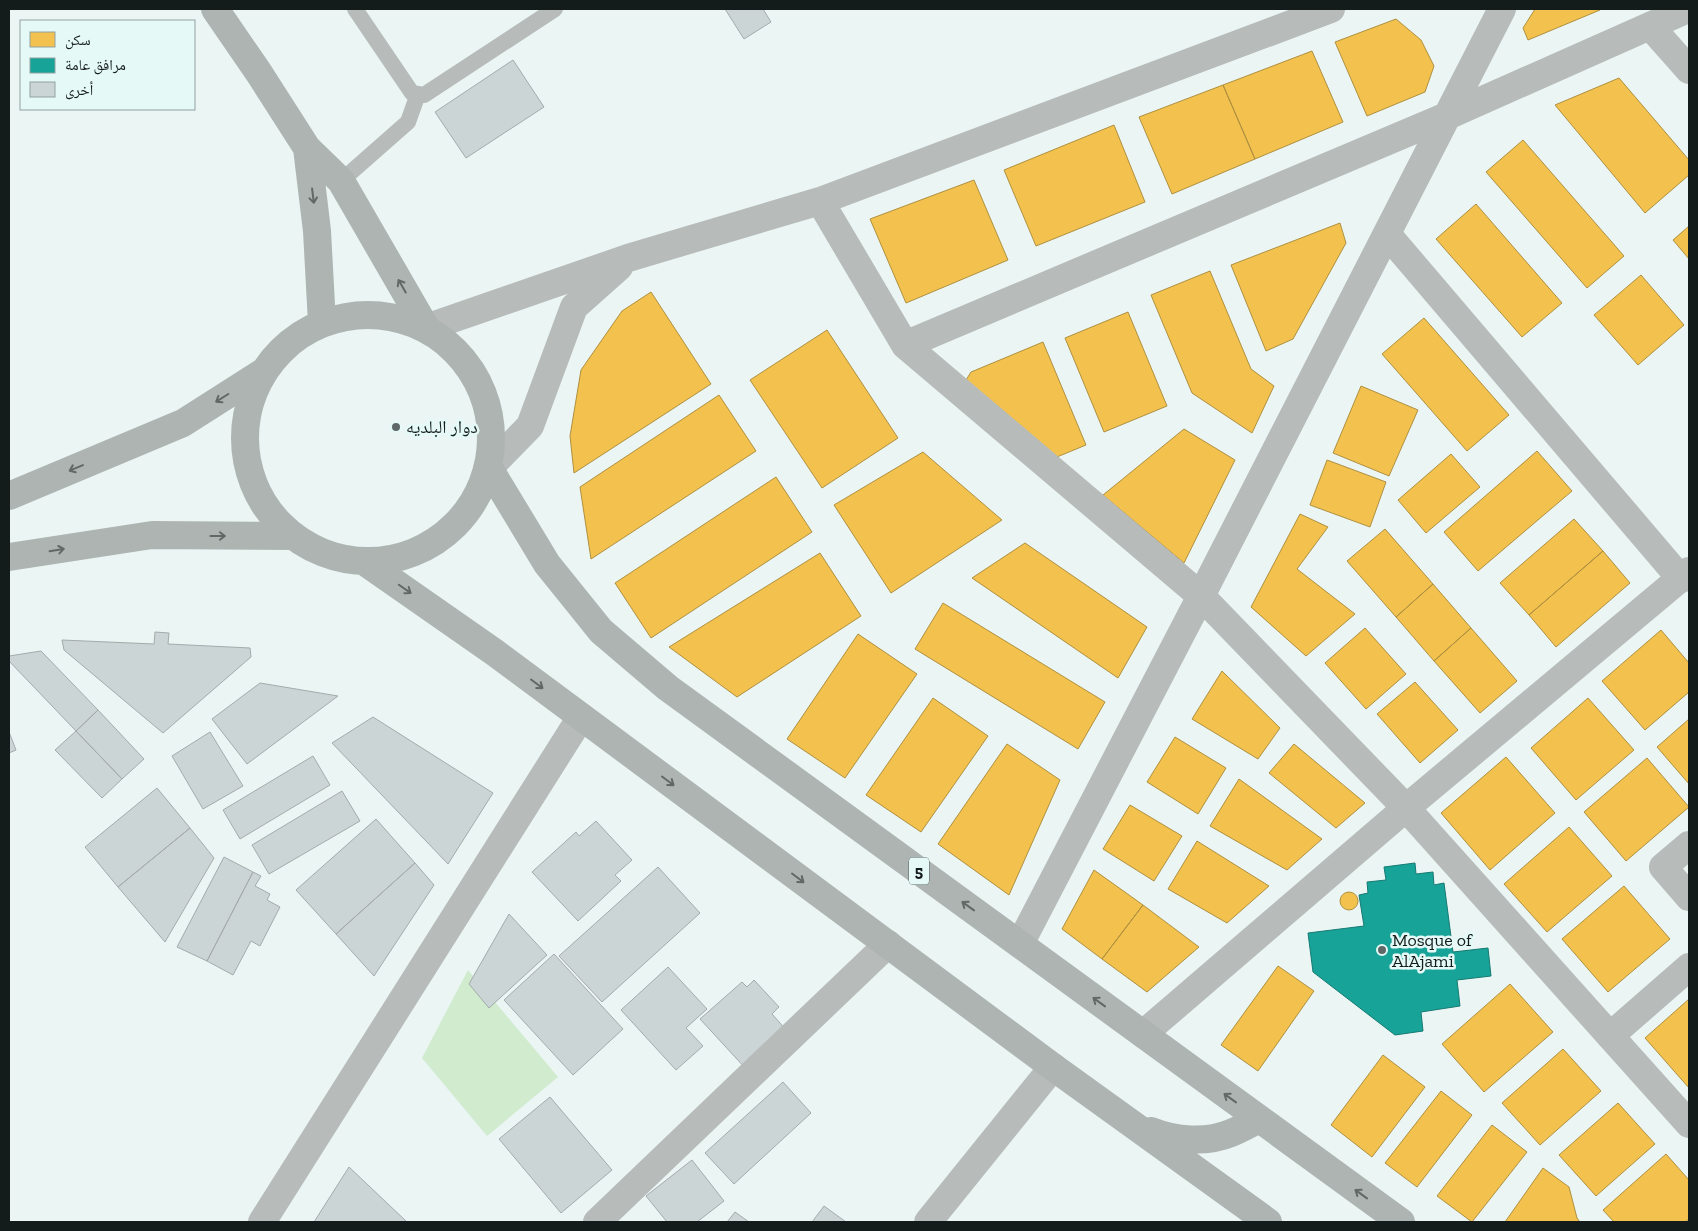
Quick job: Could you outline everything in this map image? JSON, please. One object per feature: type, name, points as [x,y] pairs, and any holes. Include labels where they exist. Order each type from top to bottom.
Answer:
[{"type":"main road","points":[[214,9],[259,73],[307,148],[341,181],[426,328]]},
{"type":"main road","points":[[307,148],[317,231],[322,323]]},
{"type":"main road","points":[[9,496],[183,423],[263,372],[289,343],[322,323],[356,315],[392,317],[426,328],[459,353],[482,387],[492,427],[489,468],[472,506],[443,536],[406,555],[365,562],[327,554],[294,536],[263,503],[246,460],[247,414],[263,372]]},
{"type":"main road","name":"5","points":[[489,468],[547,564],[601,631],[668,688],[1401,1222]]},
{"type":"main road","points":[[9,557],[152,535],[294,536]]},
{"type":"main road","points":[[365,562],[494,652],[1053,1067],[1268,1222]]},
{"type":"main road","points":[[1134,1124],[1164,1136],[1198,1140],[1230,1134],[1259,1119]]},
{"type":"street","points":[[426,328],[628,258],[820,201],[1331,9]]},
{"type":"street","points":[[1020,944],[1502,9]]},
{"type":"street","points":[[905,345],[1447,116],[1688,9]]},
{"type":"street","points":[[1650,26],[1689,70]]},
{"type":"street","points":[[820,201],[905,345],[1201,596],[1406,808],[1689,1124]]},
{"type":"street","points":[[1143,1034],[1406,808],[1685,575],[1387,234]]},
{"type":"street","points":[[489,468],[530,426],[574,307],[628,258]]},
{"type":"street","points":[[262,1222],[581,717]]},
{"type":"street","points":[[1689,845],[1663,867],[1689,897]]},
{"type":"street","points":[[597,1222],[888,944]]},
{"type":"street","points":[[1610,1036],[1689,967]]},
{"type":"street","points":[[928,1222],[1053,1067]]},
{"type":"lane","points":[[355,9],[412,93],[424,95],[555,9]]},
{"type":"lane","points":[[341,181],[408,122],[418,94]]},
{"type":"green space","points":[[468,970],[558,1077],[487,1136],[422,1058]]},
{"type":"building: سكن","points":[[1535,9],[1600,10],[1528,40],[1523,28]]},
{"type":"building: سكن","points":[[1396,19],[1421,40],[1434,66],[1425,92],[1367,116],[1335,42]]},
{"type":"building: سكن","points":[[1312,51],[1343,122],[1255,159],[1223,85]]},
{"type":"building: سكن","points":[[1619,78],[1689,160],[1689,175],[1645,213],[1555,105]]},
{"type":"building: سكن","points":[[1223,85],[1255,159],[1172,194],[1139,117]]},
{"type":"building: سكن","points":[[1114,125],[1145,202],[1036,246],[1004,170]]},
{"type":"building: سكن","points":[[1523,140],[1624,256],[1587,288],[1486,172]]},
{"type":"building: سكن","points":[[974,180],[1008,260],[906,303],[870,219]]},
{"type":"building: سكن","points":[[1476,204],[1562,303],[1522,337],[1436,239]]},
{"type":"building: سكن","points":[[1340,223],[1346,243],[1293,339],[1266,351],[1231,265]]},
{"type":"building: سكن","points":[[1689,226],[1689,259],[1673,240]]},
{"type":"building: سكن","points":[[1210,271],[1251,369],[1274,386],[1252,433],[1192,393],[1151,295]]},
{"type":"building: سكن","points":[[1641,275],[1684,325],[1638,365],[1594,315]]},
{"type":"building: سكن","points":[[651,292],[711,384],[574,473],[570,436],[581,370],[622,311]]},
{"type":"building: سكن","points":[[1128,312],[1167,406],[1104,432],[1065,338]]},
{"type":"building: سكن","points":[[1424,318],[1509,415],[1467,451],[1382,354]]},
{"type":"building: سكن","points":[[827,330],[898,438],[822,488],[750,380]]},
{"type":"building: سكن","points":[[1043,342],[1086,445],[1052,459],[961,388],[971,372]]},
{"type":"building: سكن","points":[[1361,386],[1418,410],[1389,476],[1333,453]]},
{"type":"building: سكن","points":[[719,395],[756,451],[591,559],[580,487]]},
{"type":"building: سكن","points":[[1184,429],[1235,460],[1184,563],[1103,495]]},
{"type":"building: سكن","points":[[1537,451],[1572,491],[1478,571],[1444,532]]},
{"type":"building: سكن","points":[[923,452],[1002,520],[891,593],[834,505]]},
{"type":"building: سكن","points":[[1451,454],[1480,487],[1426,533],[1398,500]]},
{"type":"building: سكن","points":[[1327,460],[1386,482],[1370,527],[1310,505]]},
{"type":"building: سكن","points":[[776,477],[812,532],[651,638],[615,583]]},
{"type":"building: سكن","points":[[1300,514],[1328,527],[1297,569],[1355,614],[1306,656],[1251,607]]},
{"type":"building: سكن","points":[[1574,519],[1603,551],[1529,615],[1500,583]]},
{"type":"building: سكن","points":[[1385,529],[1433,584],[1396,617],[1347,561]]},
{"type":"building: سكن","points":[[1025,543],[1147,627],[1118,678],[972,578]]},
{"type":"building: سكن","points":[[1603,551],[1630,583],[1556,647],[1529,615]]},
{"type":"building: سكن","points":[[820,553],[861,616],[737,697],[669,647]]},
{"type":"building: سكن","points":[[1433,584],[1471,628],[1434,661],[1396,617]]},
{"type":"building: سكن","points":[[943,603],[1105,702],[1078,749],[915,649]]},
{"type":"building: سكن","points":[[1365,628],[1406,674],[1366,709],[1325,663]]},
{"type":"building: سكن","points":[[1471,628],[1517,681],[1480,713],[1434,661]]},
{"type":"building: سكن","points":[[1661,630],[1689,663],[1689,692],[1645,730],[1602,681]]},
{"type":"building: سكن","points":[[858,634],[917,674],[845,778],[787,739]]},
{"type":"building: سكن","points":[[1222,671],[1280,728],[1258,759],[1192,719]]},
{"type":"building: سكن","points":[[1415,682],[1458,730],[1420,763],[1377,714]]},
{"type":"building: سكن","points":[[933,698],[988,736],[921,832],[866,795]]},
{"type":"building: سكن","points":[[1588,698],[1634,750],[1576,800],[1531,748]]},
{"type":"building: سكن","points":[[1689,719],[1689,784],[1657,747]]},
{"type":"building: سكن","points":[[1175,737],[1226,768],[1198,814],[1147,782]]},
{"type":"building: سكن","points":[[1007,744],[1060,780],[1009,895],[938,844]]},
{"type":"building: سكن","points":[[1294,744],[1365,803],[1336,828],[1269,773]]},
{"type":"building: سكن","points":[[1506,757],[1555,813],[1490,870],[1441,813]]},
{"type":"building: سكن","points":[[1647,758],[1689,807],[1626,861],[1584,812]]},
{"type":"building: سكن","points":[[1239,779],[1322,839],[1287,870],[1210,826]]},
{"type":"building: سكن","points":[[1130,805],[1182,836],[1154,881],[1103,849]]},
{"type":"building: سكن","points":[[1569,827],[1612,876],[1547,932],[1504,884]]},
{"type":"building: سكن","points":[[1197,841],[1269,886],[1227,923],[1168,889]]},
{"type":"building: سكن","points":[[1094,870],[1143,905],[1102,959],[1062,929]]},
{"type":"building: سكن","points":[[1624,886],[1670,939],[1608,992],[1562,939]]},
{"type":"building: سكن","points":[[1349,892],[1355,895],[1358,901],[1355,907],[1349,910],[1343,907],[1340,901],[1343,895]]},
{"type":"building: سكن","points":[[1143,905],[1199,947],[1147,992],[1102,959]]},
{"type":"building: سكن","points":[[1278,966],[1314,991],[1258,1071],[1221,1045]]},
{"type":"building: سكن","points":[[1510,984],[1553,1032],[1484,1092],[1442,1044]]},
{"type":"building: سكن","points":[[1689,999],[1689,1088],[1645,1038]]},
{"type":"building: سكن","points":[[1563,1049],[1601,1091],[1540,1145],[1502,1103]]},
{"type":"building: سكن","points":[[1383,1055],[1425,1087],[1372,1157],[1331,1125]]},
{"type":"building: سكن","points":[[1441,1091],[1472,1115],[1417,1187],[1385,1163]]},
{"type":"building: سكن","points":[[1618,1103],[1655,1144],[1596,1196],[1559,1155]]},
{"type":"building: سكن","points":[[1492,1125],[1527,1152],[1472,1222],[1437,1196]]},
{"type":"building: سكن","points":[[1666,1154],[1689,1180],[1689,1219],[1685,1222],[1614,1222],[1603,1210]]},
{"type":"building: سكن","points":[[1543,1168],[1569,1187],[1577,1218],[1580,1222],[1505,1222]]},
{"type":"building: مرافق عامة","name":"Mosque of AlAjami","points":[[1415,863],[1416,874],[1433,872],[1434,885],[1444,883],[1453,952],[1488,948],[1491,976],[1457,980],[1460,1006],[1421,1012],[1423,1031],[1395,1035],[1313,972],[1308,933],[1364,926],[1359,895],[1368,893],[1367,882],[1386,880],[1384,867]]},
{"type":"building: أخرى","points":[[725,9],[763,9],[771,22],[744,39]]},
{"type":"building: أخرى","points":[[513,60],[544,107],[466,158],[435,112]]},
{"type":"building: أخرى","points":[[155,632],[169,633],[168,644],[250,648],[251,657],[163,733],[64,650],[62,640],[154,644]]},
{"type":"building: أخرى","points":[[41,651],[98,710],[76,731],[9,661],[9,656]]},
{"type":"building: أخرى","points":[[260,683],[338,696],[247,764],[212,719]]},
{"type":"building: أخرى","points":[[98,710],[144,759],[122,779],[76,731]]},
{"type":"building: أخرى","points":[[373,717],[493,793],[448,864],[332,743]]},
{"type":"building: أخرى","points":[[76,731],[122,779],[102,798],[55,750]]},
{"type":"building: أخرى","points":[[9,732],[16,750],[9,753]]},
{"type":"building: أخرى","points":[[210,732],[243,786],[203,809],[172,756]]},
{"type":"building: أخرى","points":[[313,756],[330,785],[240,839],[223,810]]},
{"type":"building: أخرى","points":[[157,788],[190,828],[118,887],[85,847]]},
{"type":"building: أخرى","points":[[342,791],[360,821],[269,874],[252,845]]},
{"type":"building: أخرى","points":[[376,819],[415,863],[336,934],[296,890]]},
{"type":"building: أخرى","points":[[596,821],[632,860],[615,875],[621,881],[578,921],[532,872],[576,832],[579,836]]},
{"type":"building: أخرى","points":[[190,828],[214,858],[165,942],[118,887]]},
{"type":"building: أخرى","points":[[224,857],[253,872],[207,961],[177,947]]},
{"type":"building: أخرى","points":[[415,863],[434,885],[374,976],[336,934]]},
{"type":"building: أخرى","points":[[658,867],[700,913],[602,1002],[559,956]]},
{"type":"building: أخرى","points":[[253,872],[261,876],[255,886],[270,894],[267,900],[280,907],[260,946],[251,941],[233,975],[207,961]]},
{"type":"building: أخرى","points":[[509,914],[547,955],[489,1008],[469,984]]},
{"type":"building: أخرى","points":[[554,954],[623,1029],[573,1075],[504,1000]]},
{"type":"building: أخرى","points":[[668,967],[707,1009],[686,1028],[703,1046],[676,1070],[621,1010]]},
{"type":"building: أخرى","points":[[754,980],[779,1007],[772,1014],[788,1032],[747,1070],[700,1019],[742,982],[747,987]]},
{"type":"building: أخرى","points":[[783,1082],[811,1113],[734,1184],[705,1153]]},
{"type":"building: أخرى","points":[[550,1097],[612,1170],[561,1213],[499,1139]]},
{"type":"building: أخرى","points":[[692,1160],[724,1201],[697,1222],[667,1222],[646,1196]]},
{"type":"building: أخرى","points":[[349,1167],[407,1222],[314,1222]]},
{"type":"building: أخرى","points":[[824,1206],[846,1222],[812,1222]]},
{"type":"building: أخرى","points":[[735,1212],[749,1222],[727,1222]]},
{"type":"place","name":"دوار البلديه","points":[[396,427]]},
{"type":"place","name":"Mosque of AlAjami","points":[[1382,950]]}]
